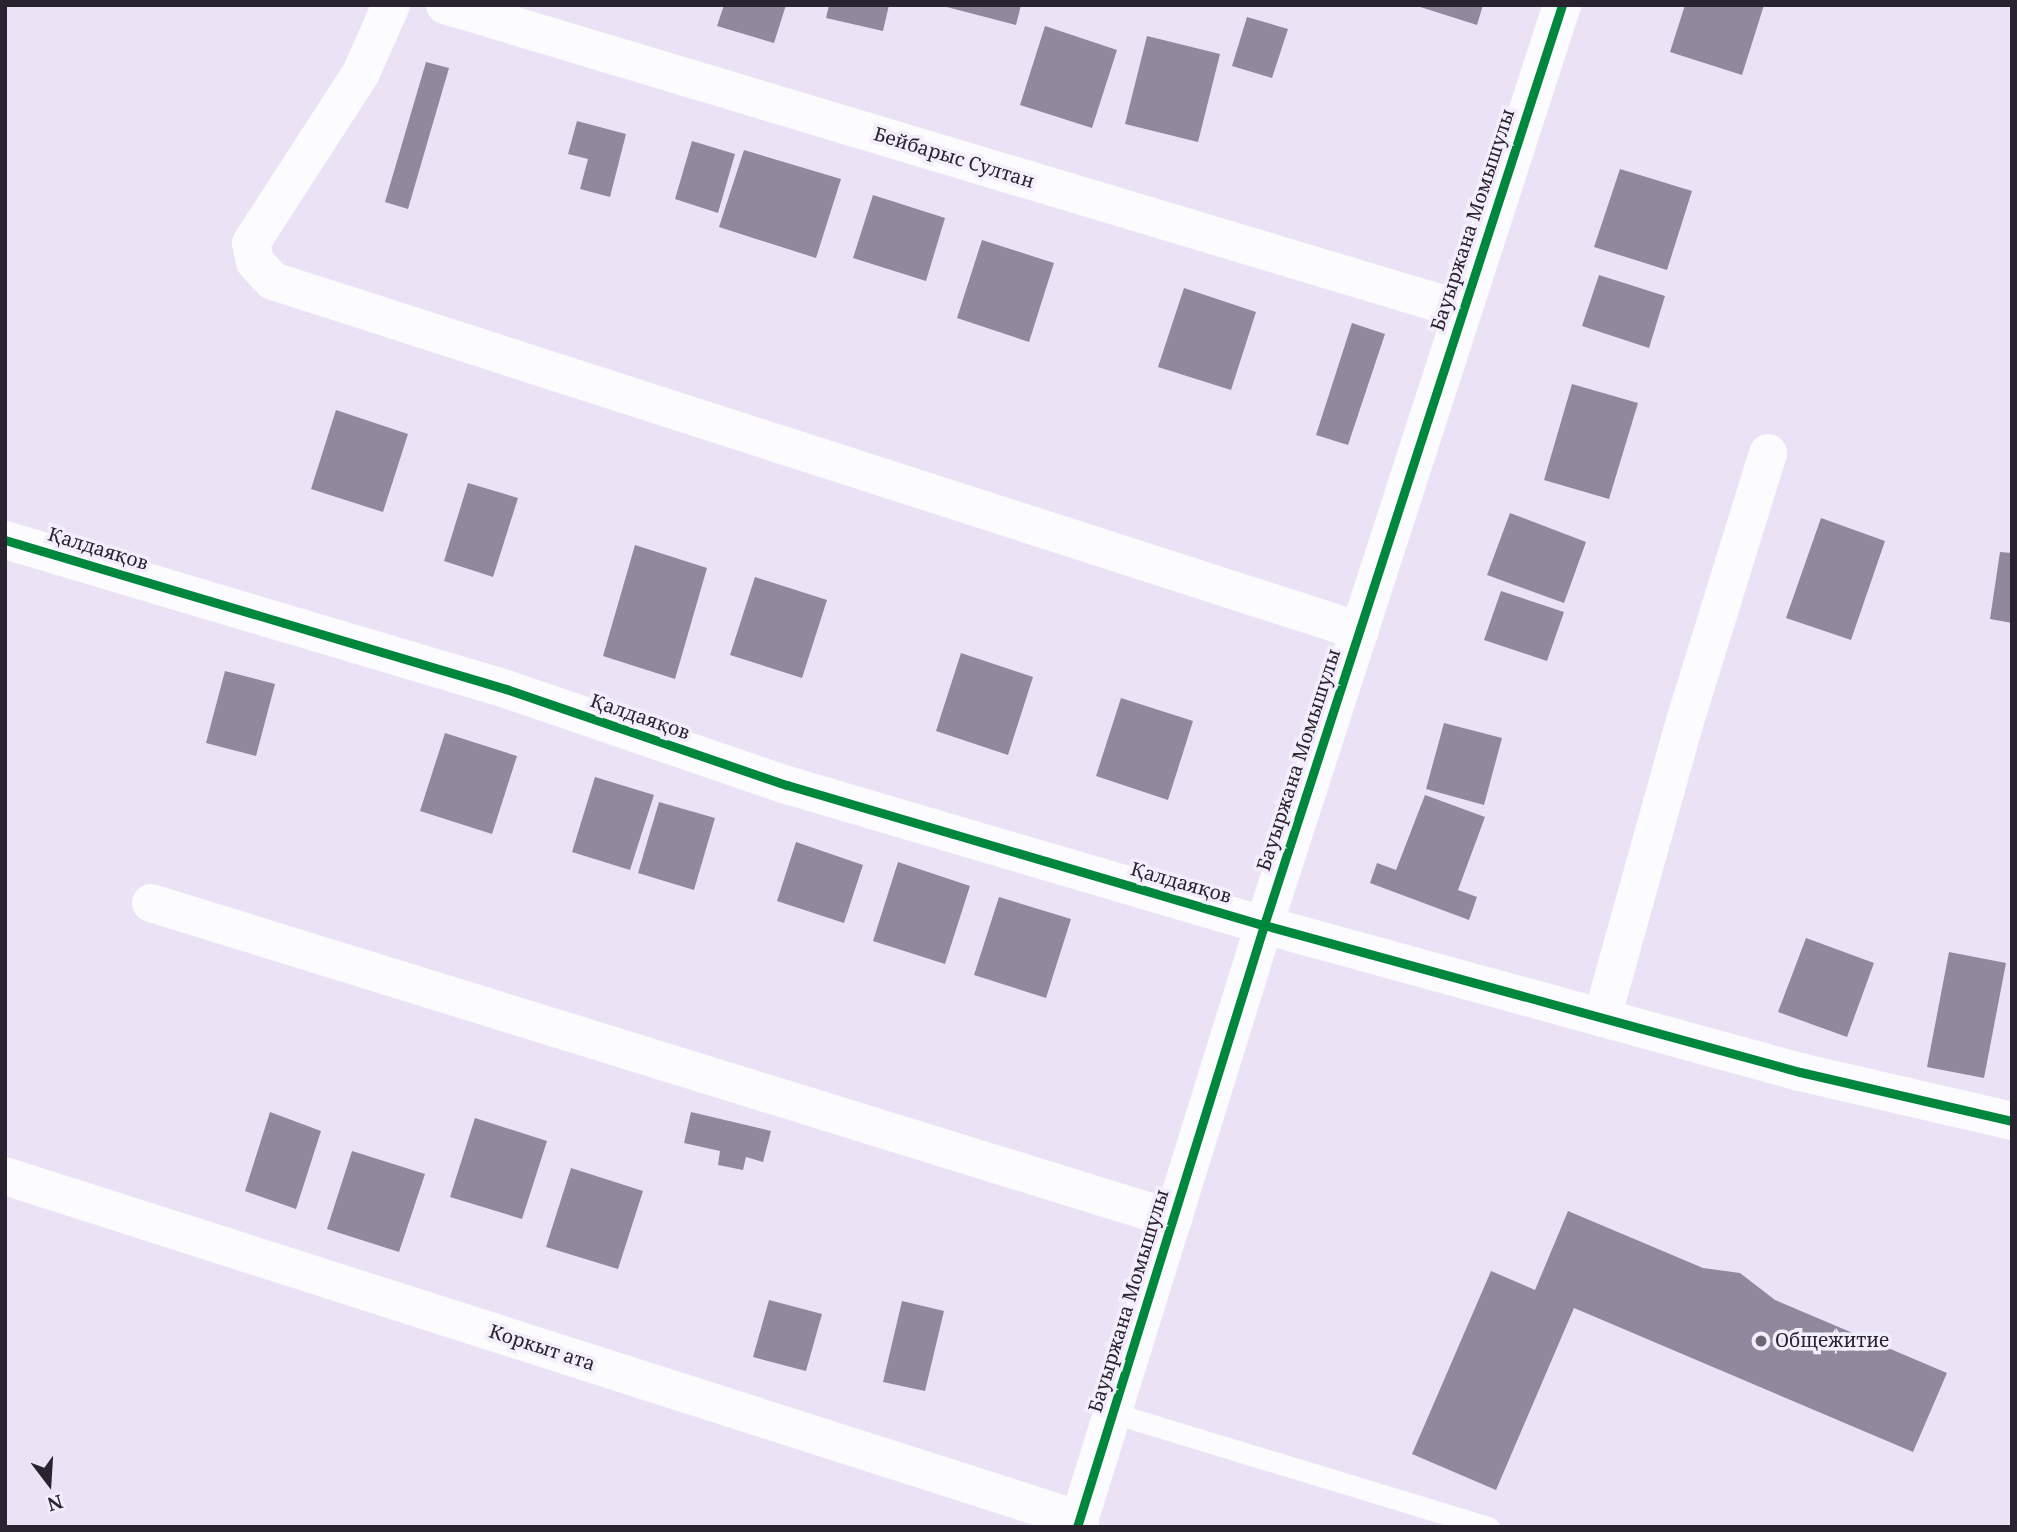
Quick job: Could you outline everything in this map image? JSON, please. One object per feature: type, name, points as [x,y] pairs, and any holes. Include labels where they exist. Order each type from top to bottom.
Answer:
[{"type":"street","points":[[391,5],[361,73],[251,243],[255,262],[273,281],[451,334],[1360,631]]},
{"type":"street","name":"Бейбарыс Султан","points":[[445,5],[1462,310]]},
{"type":"street","name":"Бауыржана Момышулы","points":[[1078,1523],[1264,925],[1562,5]]},
{"type":"street","points":[[1602,1018],[1682,731],[1768,453]]},
{"type":"street","name":"Қалдаяқов","points":[[5,540],[506,689],[787,785],[1264,925],[1800,1072],[2012,1121]]},
{"type":"street","points":[[151,903],[1173,1219]]},
{"type":"street","name":"Коркыт ата","points":[[5,1176],[1078,1523]]},
{"type":"lane","points":[[1113,1413],[1489,1527]]},
{"type":"building","points":[[724,5],[786,5],[774,43],[717,26]]},
{"type":"building","points":[[829,5],[889,5],[883,31],[826,18]]},
{"type":"building","points":[[939,5],[1021,5],[1016,25]]},
{"type":"building","points":[[1414,5],[1483,5],[1477,25]]},
{"type":"building","points":[[1685,5],[1764,5],[1742,75],[1670,52]]},
{"type":"building","points":[[1247,17],[1288,29],[1272,78],[1232,66]]},
{"type":"building","points":[[1045,26],[1117,50],[1092,128],[1020,105]]},
{"type":"building","points":[[1147,36],[1220,54],[1198,142],[1125,124]]},
{"type":"building","points":[[426,62],[449,68],[408,209],[385,202]]},
{"type":"building","points":[[577,121],[626,134],[610,197],[580,189],[588,159],[568,154]]},
{"type":"building","points":[[692,141],[735,154],[718,213],[675,199]]},
{"type":"building","points":[[744,150],[841,179],[816,258],[719,227]]},
{"type":"building","points":[[1620,169],[1692,191],[1667,270],[1594,247]]},
{"type":"building","points":[[873,195],[945,218],[926,281],[853,258]]},
{"type":"building","points":[[982,240],[1054,263],[1029,342],[957,318]]},
{"type":"building","points":[[1599,275],[1665,296],[1649,348],[1582,326]]},
{"type":"building","points":[[1184,288],[1256,312],[1231,390],[1158,367]]},
{"type":"building","points":[[1352,323],[1385,334],[1348,445],[1316,435]]},
{"type":"building","points":[[1572,384],[1638,403],[1609,499],[1544,480]]},
{"type":"building","points":[[336,410],[408,434],[383,512],[311,489]]},
{"type":"building","points":[[468,483],[518,498],[493,577],[444,561]]},
{"type":"building","points":[[1510,513],[1586,542],[1564,603],[1487,575]]},
{"type":"building","points":[[1821,518],[1885,541],[1851,640],[1786,618]]},
{"type":"building","points":[[635,545],[707,568],[675,679],[603,656]]},
{"type":"building","points":[[2000,552],[2012,553],[2012,623],[1990,619]]},
{"type":"building","points":[[755,577],[827,600],[802,678],[730,655]]},
{"type":"building","points":[[1501,591],[1564,612],[1547,661],[1484,640]]},
{"type":"building","points":[[961,653],[1033,677],[1008,755],[936,731]]},
{"type":"building","points":[[225,671],[275,684],[256,756],[206,743]]},
{"type":"building","points":[[1121,698],[1193,721],[1168,800],[1096,776]]},
{"type":"building","points":[[1444,723],[1502,738],[1484,805],[1426,789]]},
{"type":"building","points":[[445,733],[517,756],[492,834],[420,811]]},
{"type":"building","points":[[595,777],[654,795],[630,870],[572,852]]},
{"type":"building","points":[[1425,795],[1485,817],[1458,890],[1477,897],[1469,920],[1370,883],[1377,863],[1396,870]]},
{"type":"building","points":[[659,802],[715,818],[694,890],[638,873]]},
{"type":"building","points":[[796,842],[863,865],[844,923],[777,901]]},
{"type":"building","points":[[898,862],[970,886],[945,964],[873,941]]},
{"type":"building","points":[[999,897],[1071,919],[1046,998],[974,975]]},
{"type":"building","points":[[1806,938],[1874,963],[1847,1037],[1778,1012]]},
{"type":"building","points":[[1949,952],[2006,963],[1984,1078],[1927,1067]]},
{"type":"building","points":[[270,1112],[321,1131],[296,1209],[245,1191]]},
{"type":"building","points":[[691,1112],[771,1131],[763,1162],[746,1157],[743,1170],[718,1165],[720,1151],[684,1143]]},
{"type":"building","points":[[475,1118],[547,1141],[522,1219],[450,1197]]},
{"type":"building","points":[[352,1151],[425,1174],[399,1252],[327,1229]]},
{"type":"building","points":[[571,1168],[643,1191],[618,1269],[546,1247]]},
{"type":"building","name":"Общежитие","points":[[1568,1211],[1703,1268],[1740,1273],[1775,1300],[1947,1373],[1913,1452],[1574,1308],[1496,1490],[1412,1454],[1491,1271],[1535,1290]]},
{"type":"building","points":[[769,1300],[822,1314],[806,1371],[753,1357]]},
{"type":"building","points":[[902,1301],[944,1311],[925,1391],[883,1382]]},
{"type":"cycle path","points":[[1077,1527],[1264,925],[1562,5]]},
{"type":"cycle path","points":[[5,540],[506,689],[787,785],[1264,925],[1800,1072],[2012,1121]]},
{"type":"place","name":"Общежитие","points":[[1761,1341]]}]
